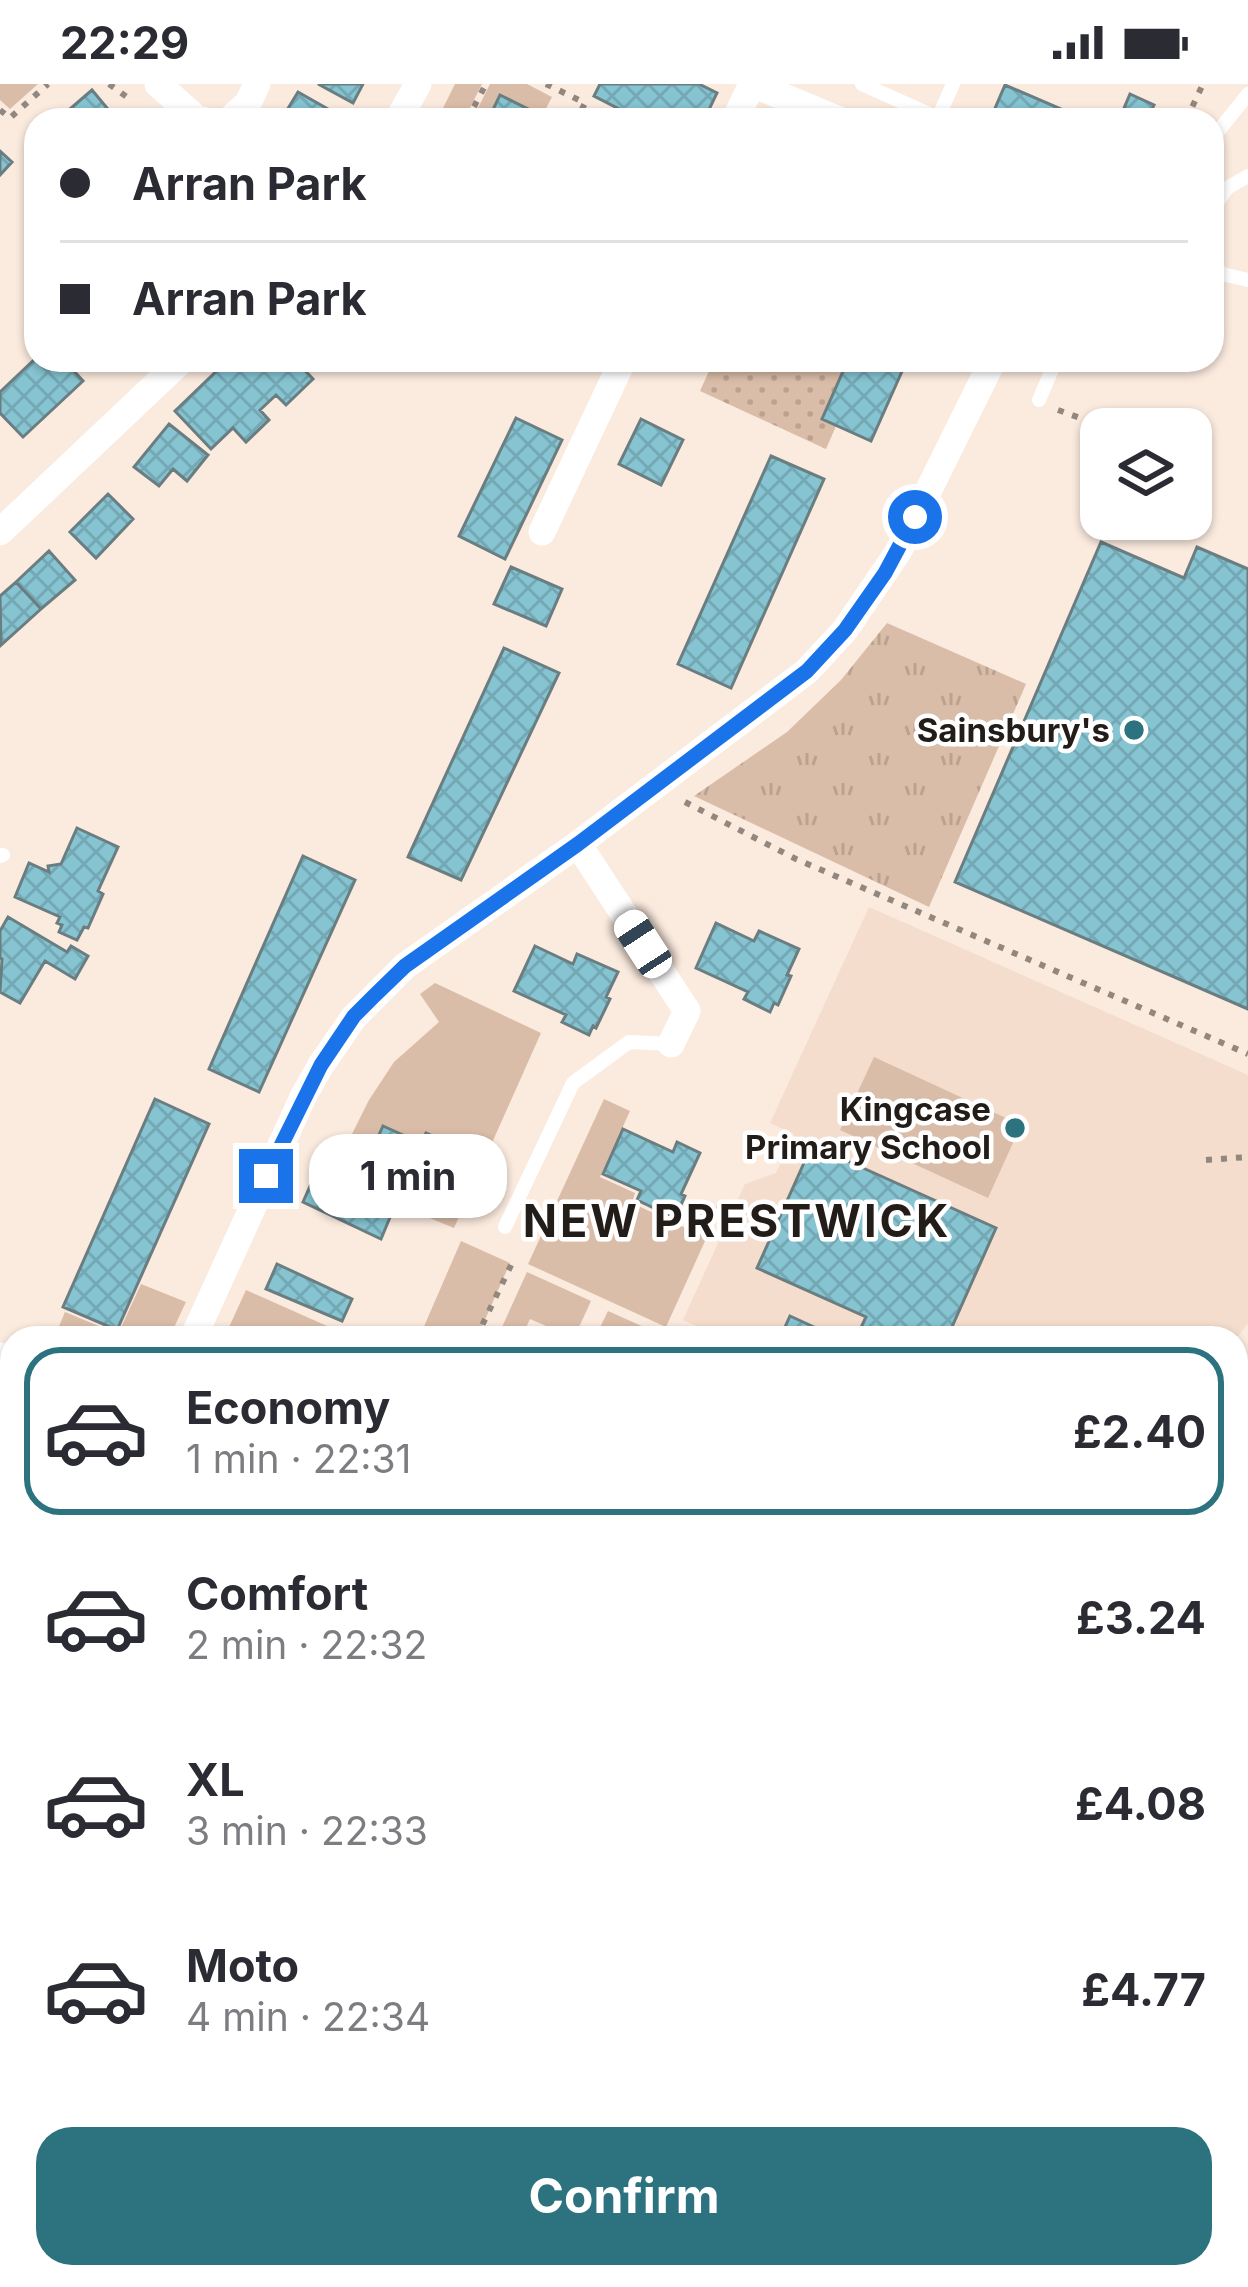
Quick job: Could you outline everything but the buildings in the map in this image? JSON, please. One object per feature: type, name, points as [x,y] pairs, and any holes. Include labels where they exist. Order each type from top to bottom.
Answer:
[{"type":"street","points":[[158,84],[185,108]]},
{"type":"street","points":[[752,84],[809,108]]},
{"type":"street","points":[[5,518],[169,372]]},
{"type":"street","points":[[542,532],[616,372]]},
{"type":"street","points":[[198,1326],[303,1097],[354,1016],[405,966],[578,844],[807,671],[845,630],[898,552],[987,372]]},
{"type":"street","points":[[578,844],[687,1011],[671,1044]]},
{"type":"lane","points":[[868,85],[915,108]]},
{"type":"lane","points":[[1224,125],[1248,94]]},
{"type":"lane","points":[[1046,404],[1053,372]]},
{"type":"lane","points":[[506,1227],[573,1083],[629,1042],[671,1044]]},
{"type":"path","points":[[0,110],[10,118],[48,84]]},
{"type":"path","points":[[546,84],[585,104],[583,108]]},
{"type":"path","points":[[1046,404],[1080,417]]},
{"type":"path","points":[[663,778],[674,796],[796,859],[1248,1054]]},
{"type":"path","points":[[1206,1160],[1248,1157]]},
{"type":"path","points":[[482,1326],[514,1259]]},
{"type":"shaded area","name":"Kingcase Primary School","points":[[869,907],[1248,1075],[1248,1323],[697,1326],[683,1320],[745,1184],[776,1173],[794,1134],[770,1123]]},
{"type":"green space","points":[[0,84],[38,84],[10,109],[0,100]]},
{"type":"green space","points":[[455,84],[482,84],[470,108],[443,108]]},
{"type":"green space","points":[[490,84],[527,84],[552,97],[546,108],[518,108],[500,96],[494,108],[478,108]]},
{"type":"green space","points":[[709,372],[843,372],[822,419],[836,426],[826,449],[700,391]]},
{"type":"green space","points":[[887,623],[1026,684],[929,907],[694,796],[787,732],[841,680]]},
{"type":"green space","points":[[435,983],[541,1033],[454,1228],[405,1208],[407,1199],[335,1168],[394,1062],[439,1022],[420,994]]},
{"type":"green space","points":[[874,1057],[1021,1125],[988,1198],[840,1130]]},
{"type":"green space","points":[[604,1099],[630,1111],[600,1177],[635,1193],[632,1203],[692,1231],[707,1202],[720,1208],[666,1326],[528,1264]]},
{"type":"green space","points":[[461,1241],[510,1263],[482,1326],[424,1326]]},
{"type":"green space","points":[[527,1272],[591,1301],[580,1326],[546,1326],[530,1319],[527,1326],[502,1326]]},
{"type":"green space","points":[[141,1284],[186,1302],[175,1326],[122,1326]]},
{"type":"green space","points":[[246,1290],[327,1326],[230,1326]]},
{"type":"green space","points":[[608,1311],[642,1326],[601,1326]]},
{"type":"green space","points":[[65,1312],[99,1326],[59,1326]]},
{"type":"place","name":"Sainsbury's","points":[[1134,730]]},
{"type":"place","name":"Kingcase Primary School","points":[[1015,1128]]},
{"type":"district","name":"NEW PRESTWICK","points":[[737,1220]]},
{"type":"route","points":[[266,1176],[303,1097],[354,1016],[405,966],[578,844],[807,671],[845,630],[885,573],[915,517]]}]
